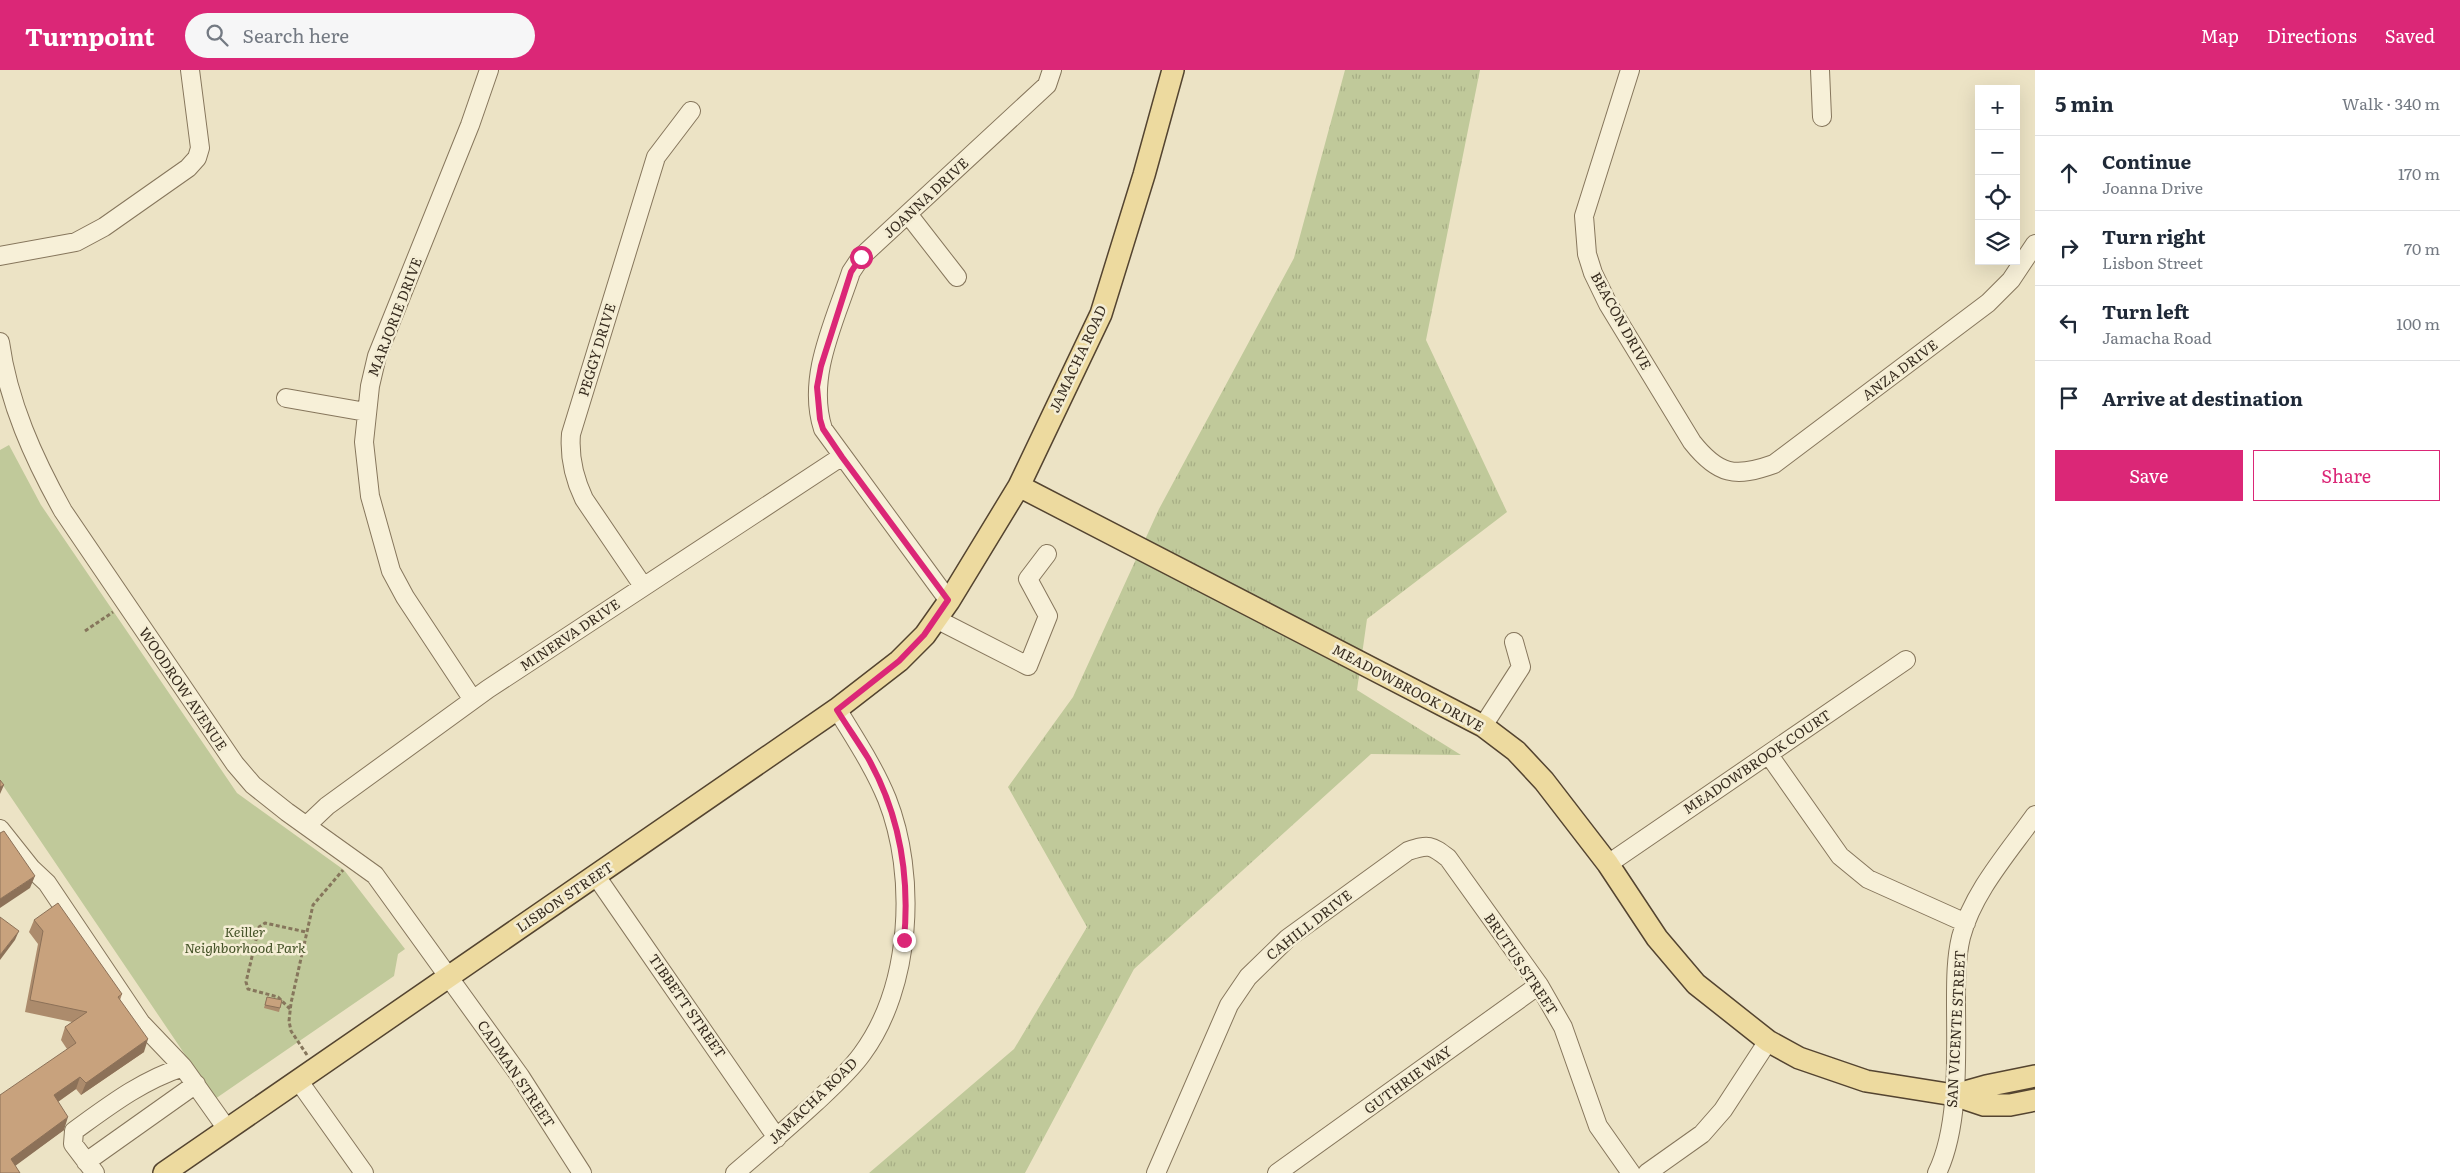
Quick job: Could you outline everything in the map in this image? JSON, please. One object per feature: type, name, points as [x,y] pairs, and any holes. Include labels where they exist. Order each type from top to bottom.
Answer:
[{"type":"main road","name":"JAMACHA ROAD","points":[[948,600],[1019,486],[1101,314],[1144,174],[1173,70]]},
{"type":"main road","name":"MEADOWBROOK DRIVE","points":[[1019,486],[1483,726],[1516,751],[1544,781],[1608,864],[1657,938],[1696,984],[1768,1041],[1799,1058],[1866,1081],[1954,1095],[1984,1104],[2010,1105],[2035,1100]]},
{"type":"main road","name":"LISBON STREET","points":[[164,1173],[837,710],[899,661],[924,635],[948,600]]},
{"type":"main road","name":"MEADOWBROOK DRIVE","points":[[1954,1095],[2035,1076]]},
{"type":"street","points":[[0,256],[76,242],[104,227],[188,168],[197,158],[200,148],[200,135],[190,70]]},
{"type":"street","name":"MARJORIE DRIVE","points":[[473,700],[405,597],[391,571],[366,480],[364,442],[366,412],[377,356],[462,146],[489,70]]},
{"type":"street","name":"JOANNA DRIVE","points":[[948,600],[823,429],[819,414],[817,387],[821,366],[851,272],[861,257],[1047,85],[1052,70]]},
{"type":"street","name":"BEACON DRIVE","points":[[1630,70],[1584,216],[1587,254],[1593,273],[1608,304],[1692,442],[1705,458],[1719,469],[1734,473],[1747,472]]},
{"type":"street","points":[[1820,70],[1822,117]]},
{"type":"street","name":"PEGGY DRIVE","points":[[643,586],[584,499],[577,485],[571,458],[571,434],[656,157],[691,111]]},
{"type":"street","points":[[908,214],[957,277]]},
{"type":"street","name":"ANZA DRIVE","points":[[1747,472],[1774,464],[1988,303],[2011,280],[2035,244]]},
{"type":"street","name":"WOODROW AVENUE","points":[[1,352],[28,439],[63,511],[235,764],[254,785],[376,875],[449,976]]},
{"type":"street","points":[[286,398],[366,412]]},
{"type":"street","name":"MINERVA DRIVE","points":[[307,825],[327,806],[473,700],[643,586],[842,457]]},
{"type":"street","points":[[936,619],[1028,666],[1048,616],[1028,579],[1047,554]]},
{"type":"street","points":[[1483,726],[1521,667],[1514,642]]},
{"type":"street","name":"MEADOWBROOK COURT","points":[[1608,864],[1906,660]]},
{"type":"street","name":"JAMACHA ROAD","points":[[735,1173],[831,1089],[862,1054],[885,1011],[899,965],[906,917],[904,868],[895,822],[878,778],[837,710]]},
{"type":"street","points":[[1769,755],[1840,856],[1868,878],[1966,923]]},
{"type":"street","name":"SAN VICENTE STREET","points":[[1937,1173],[1947,1143],[1954,1095],[1956,969],[1961,938],[1979,895],[2035,815]]},
{"type":"street","points":[[0,828],[31,868],[47,884],[141,1023],[183,1066],[227,1130]]},
{"type":"street","name":"CAHILL DRIVE","points":[[1158,1172],[1229,1005],[1248,977],[1288,938],[1408,851],[1422,846],[1432,846]]},
{"type":"street","name":"BRUTUS STREET","points":[[1432,846],[1448,858],[1539,986],[1563,1027],[1598,1126],[1631,1173]]},
{"type":"street","name":"TIBBETT STREET","points":[[596,876],[776,1138]]},
{"type":"street","name":"CADMAN STREET","points":[[449,976],[520,1076],[582,1173]]},
{"type":"street","name":"GUTHRIE WAY","points":[[1277,1173],[1539,986]]},
{"type":"street","points":[[1647,1173],[1702,1134],[1723,1110],[1768,1041]]},
{"type":"street","points":[[183,1066],[158,1075],[139,1085],[74,1131],[73,1144],[90,1167],[196,1084]]},
{"type":"street","points":[[298,1080],[364,1173]]},
{"type":"path","points":[[85,631],[114,612]]},
{"type":"path","points":[[316,1068],[291,1031],[289,1021],[290,1009],[306,932],[314,905],[343,870]]},
{"type":"path","points":[[290,1009],[278,997],[248,989],[246,982],[259,927],[265,923],[306,932]]},
{"type":"green space","points":[[1345,70],[1480,70],[1426,340],[1507,512],[1367,619],[1357,690],[1461,755],[1371,754],[1134,969],[1025,1173],[869,1173],[1014,1049],[1087,927],[1008,787],[1073,697],[1159,509],[1294,258]]},
{"type":"green space","name":"Keiller Neighborhood Park","points":[[9,445],[41,505],[237,793],[344,870],[405,949],[398,954],[394,976],[215,1099],[0,781],[0,450]]},
{"type":"building","points":[[4,831],[35,876],[0,899],[0,833]]},
{"type":"building","points":[[58,903],[122,994],[118,997],[148,1039],[86,1083],[80,1077],[54,1095],[68,1117],[11,1159],[20,1173],[0,1173],[0,1095],[76,1043],[65,1027],[87,1012],[30,1000],[43,931],[34,920]]},
{"type":"building","points":[[0,917],[19,931],[0,955]]},
{"type":"building","points":[[267,997],[282,1000],[280,1008],[265,1005]]},
{"type":"route","points":[[861,257],[851,272],[818,376],[817,398],[820,419],[823,429],[842,457],[948,600],[924,635],[899,661],[837,710],[878,778],[895,822],[901,845],[906,892],[904,940]]}]
